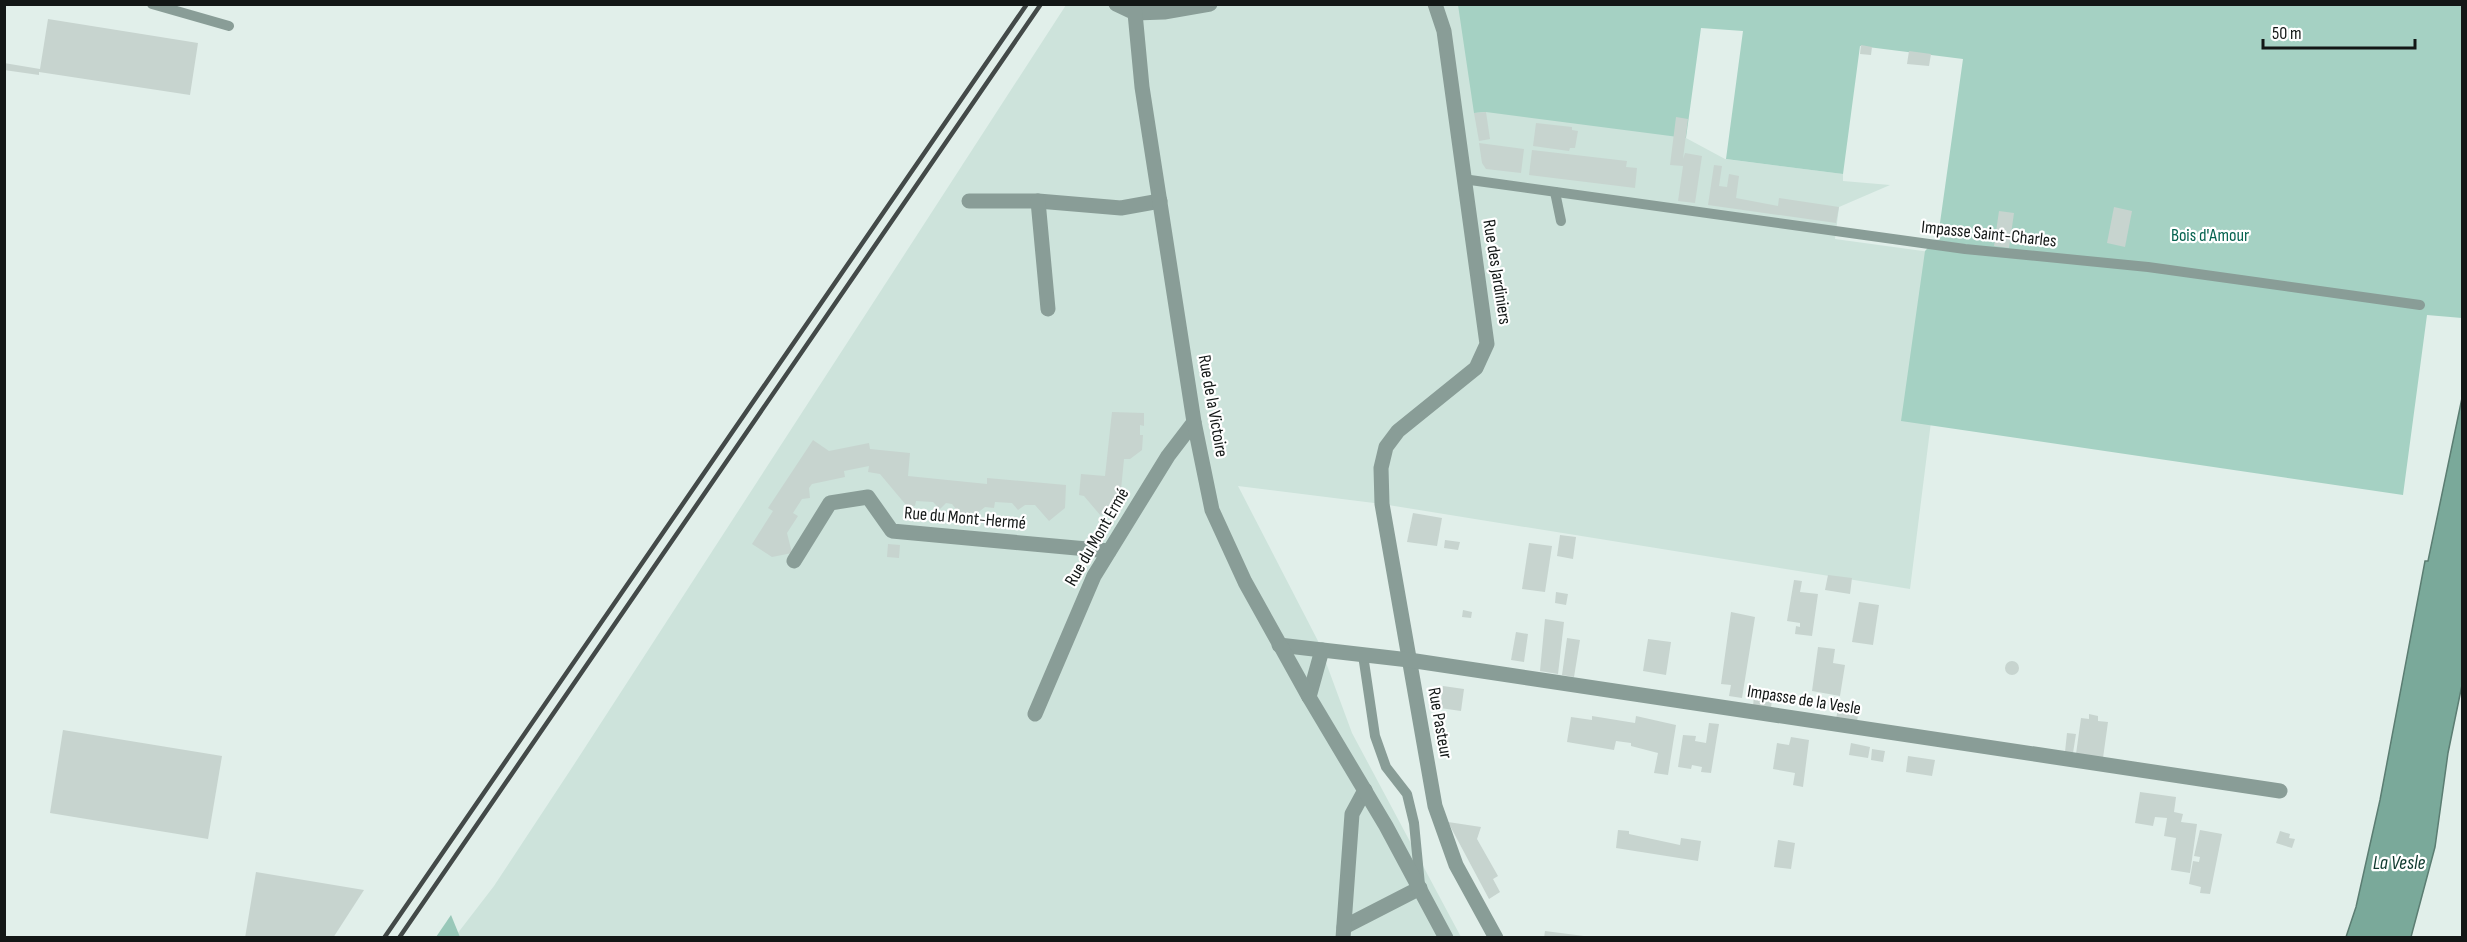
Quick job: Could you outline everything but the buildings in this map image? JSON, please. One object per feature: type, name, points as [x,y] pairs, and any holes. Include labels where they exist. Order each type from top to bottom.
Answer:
[{"type":"street","points":[[1116,4],[1135,13],[1164,12],[1210,4]]},
{"type":"street","name":"Rue des Jardiniers","points":[[1382,504],[1381,468],[1386,447],[1398,431],[1476,369],[1487,344],[1443,31],[1435,4]]},
{"type":"street","name":"Rue de la Victoire","points":[[1135,13],[1142,87],[1194,422],[1212,510],[1245,582],[1309,697],[1365,790],[1446,938]]},
{"type":"street","points":[[969,201],[1038,201],[1120,208],[1160,201]]},
{"type":"street","points":[[1038,201],[1048,309]]},
{"type":"street","name":"Rue du Mont Ermé","points":[[1035,714],[1094,576],[1168,456],[1194,422]]},
{"type":"street","name":"Rue du Mont-Hermé","points":[[794,561],[830,503],[868,497],[892,531],[1109,551]]},
{"type":"street","name":"Rue Pasteur","points":[[1382,504],[1435,806],[1456,865],[1496,938]]},
{"type":"street","name":"Impasse de la Vesle","points":[[1280,645],[1409,660],[2280,791]]},
{"type":"street","points":[[1309,697],[1322,650]]},
{"type":"street","points":[[1344,932],[1352,814],[1365,790]]},
{"type":"street","points":[[1344,932],[1402,895],[1420,888]]},
{"type":"lane","points":[[152,4],[229,26]]},
{"type":"lane","name":"Impasse Saint-Charles","points":[[1463,179],[1965,249],[2148,267],[2420,305]]},
{"type":"lane","points":[[1555,192],[1561,221]]},
{"type":"lane","points":[[1363,655],[1375,736],[1386,767],[1407,794],[1414,823],[1420,888]]},
{"type":"shaded area","points":[[1066,5],[1471,5],[1686,138],[1725,159],[1843,174],[1843,181],[1890,185],[1839,207],[1835,239],[1952,255],[1910,589],[1382,504],[1238,486],[1318,641],[1352,733],[1461,937],[454,938],[494,886],[575,763]]},
{"type":"shaded area","points":[[451,915],[460,937],[436,937]]},
{"type":"green space","name":"Bois d'Amour","points":[[1458,5],[2462,5],[2462,318],[2427,315],[2403,495],[1901,421],[1925,251],[1938,237],[1963,59],[1860,46],[1843,174],[1726,159],[1743,31],[1701,28],[1686,138],[1486,112],[1474,113]]},
{"type":"water","name":"La Vesle","points":[[2462,398],[2462,685],[2448,753],[2435,847],[2411,937],[2346,937],[2356,907],[2380,800],[2425,561],[2428,561]]},
{"type":"railway","points":[[384,938],[1027,4]]},
{"type":"railway","points":[[399,938],[1041,4]]}]
